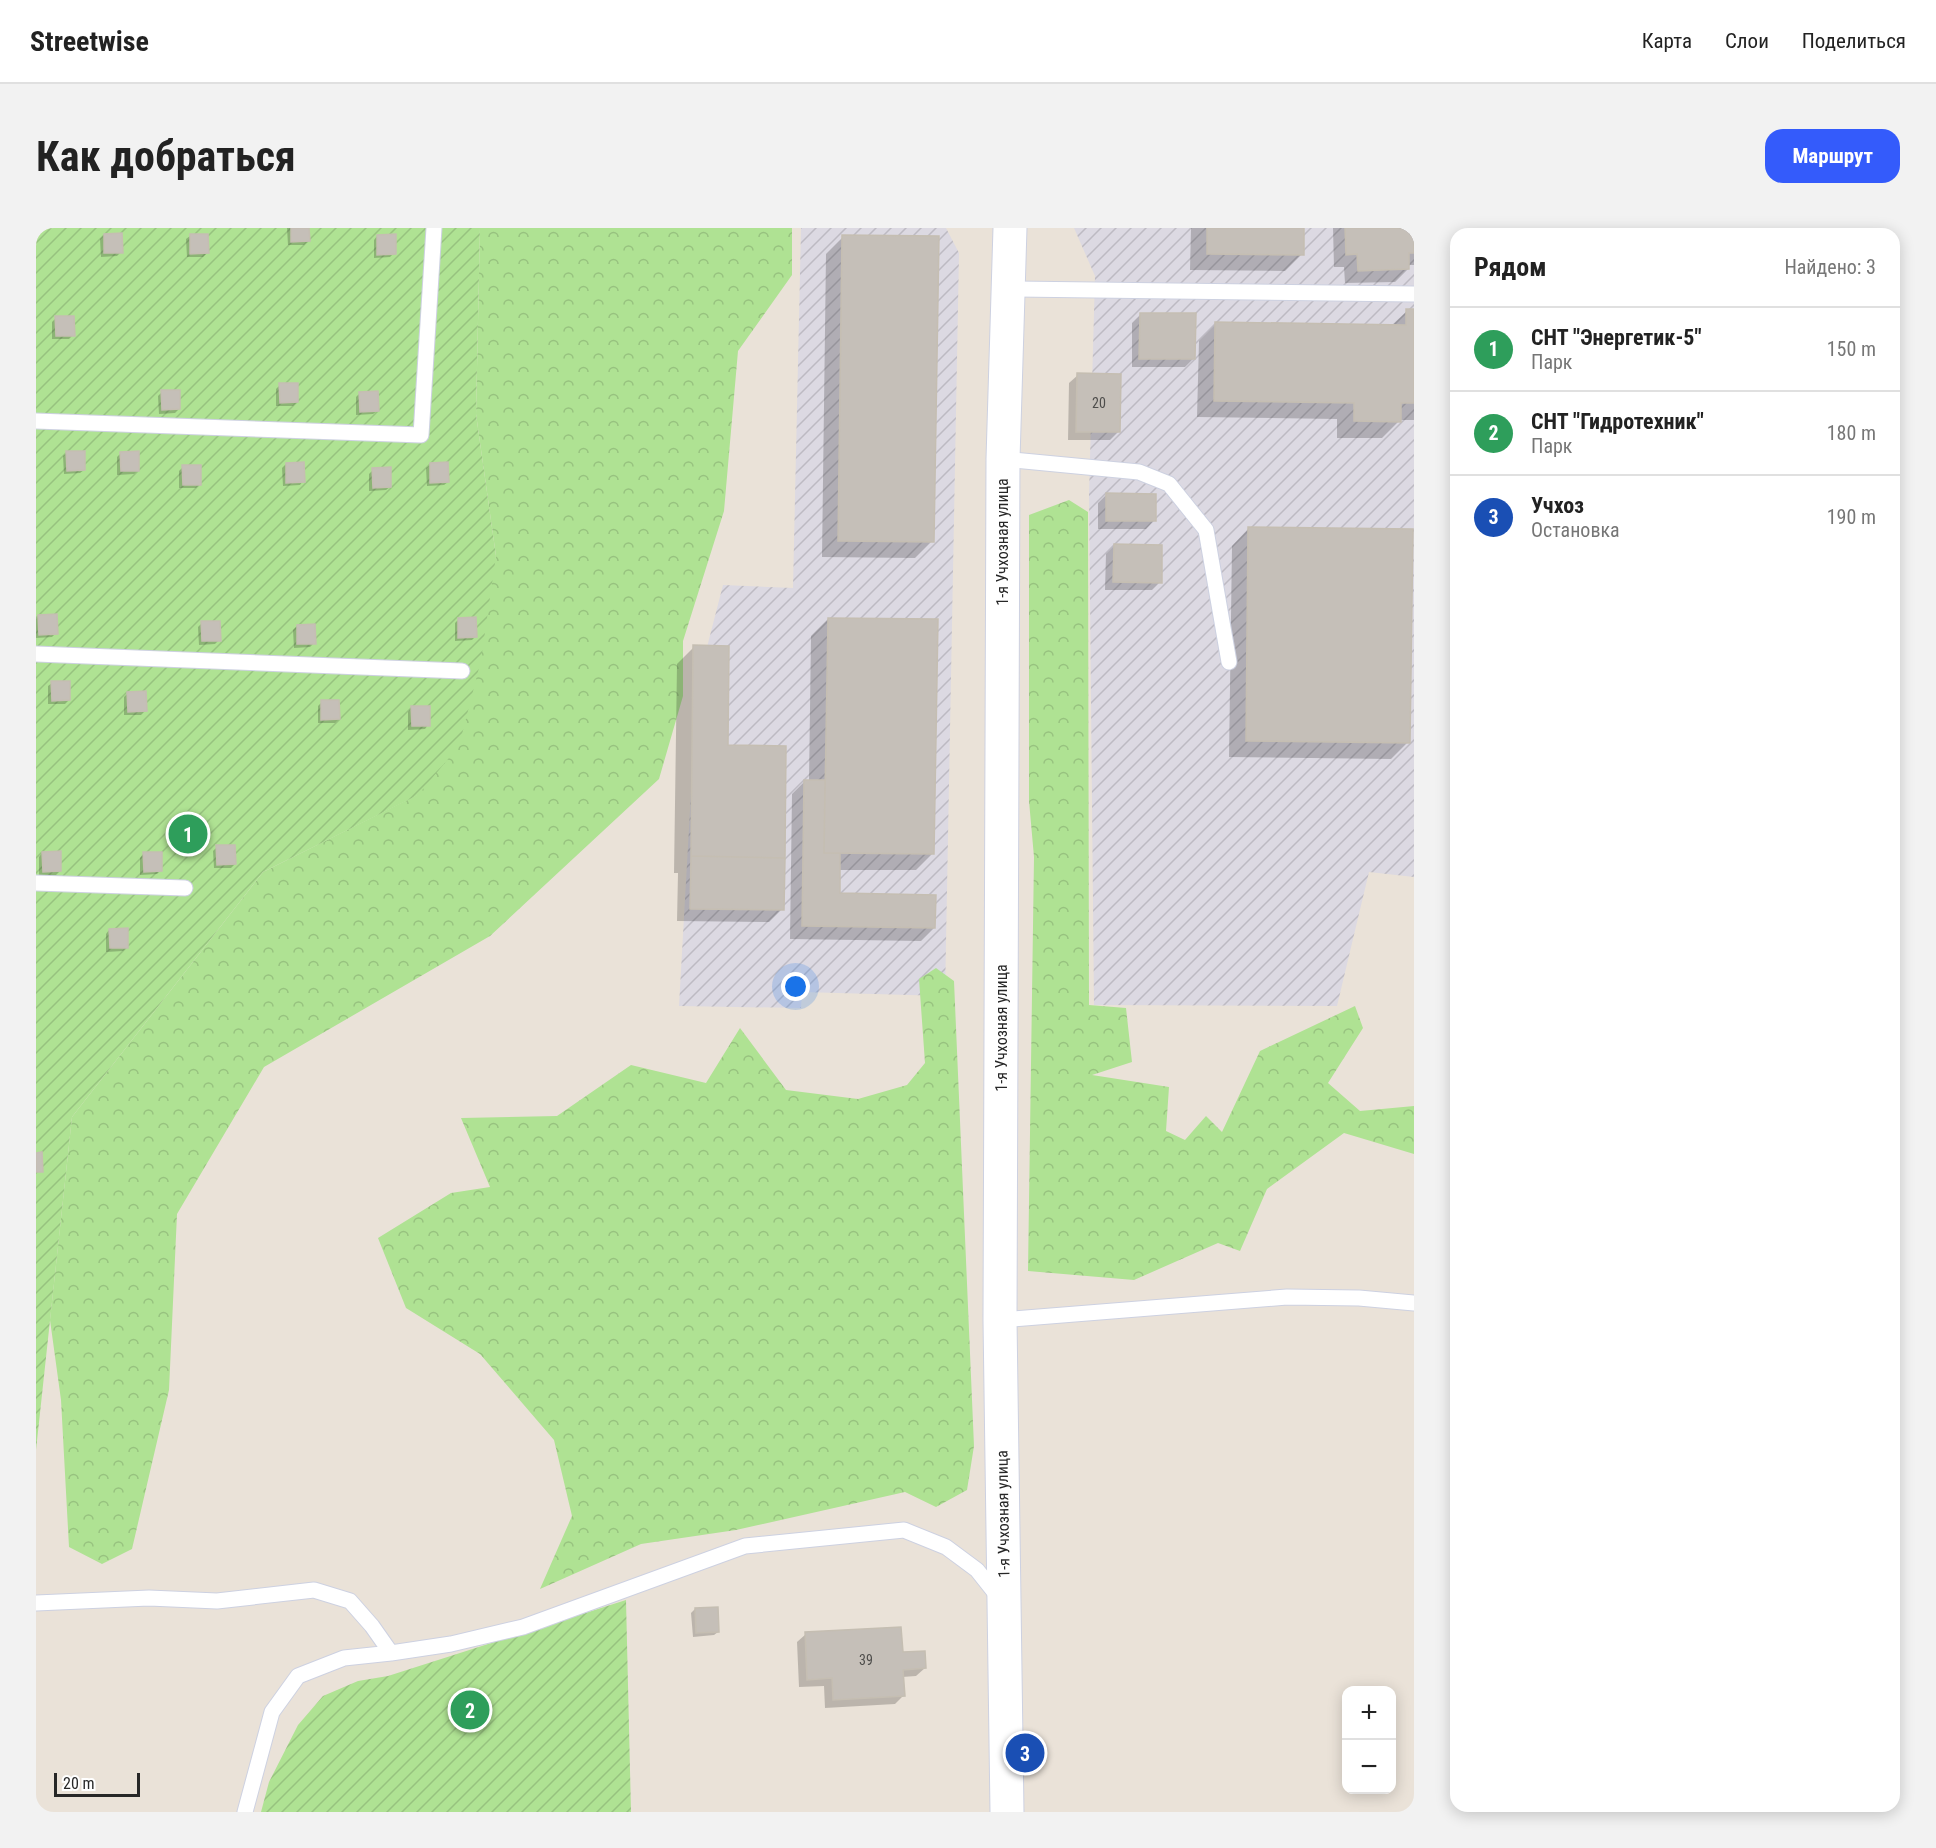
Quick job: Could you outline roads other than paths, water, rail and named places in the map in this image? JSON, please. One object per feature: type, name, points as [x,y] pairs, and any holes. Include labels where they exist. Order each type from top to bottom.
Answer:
[{"type":"street","name":"1-я Учхозная улица","points":[[1005,234],[1007,289],[1003,459],[1000,1320],[1007,1812]]},
{"type":"lane","points":[[36,421],[421,435],[434,228]]},
{"type":"lane","points":[[1007,289],[1414,294]]},
{"type":"lane","points":[[1003,459],[1139,472],[1169,484],[1206,530],[1229,662]]},
{"type":"lane","points":[[36,654],[462,671]]},
{"type":"lane","points":[[36,884],[184,888]]},
{"type":"lane","points":[[1000,1320],[1287,1297],[1359,1298],[1414,1304]]},
{"type":"lane","points":[[245,1812],[272,1712],[298,1676],[344,1658],[451,1644],[523,1627],[745,1546],[904,1530],[946,1547],[977,1570],[1004,1604]]},
{"type":"lane","points":[[36,1603],[149,1598],[217,1601],[314,1590],[350,1601],[391,1653]]},
{"type":"place","name":"СНТ \"Энергетик-5\"","points":[[188,834]]},
{"type":"place","name":"СНТ \"Гидротехник\"","points":[[470,1710]]},
{"type":"place","name":"Учхоз","points":[[1025,1753]]}]
